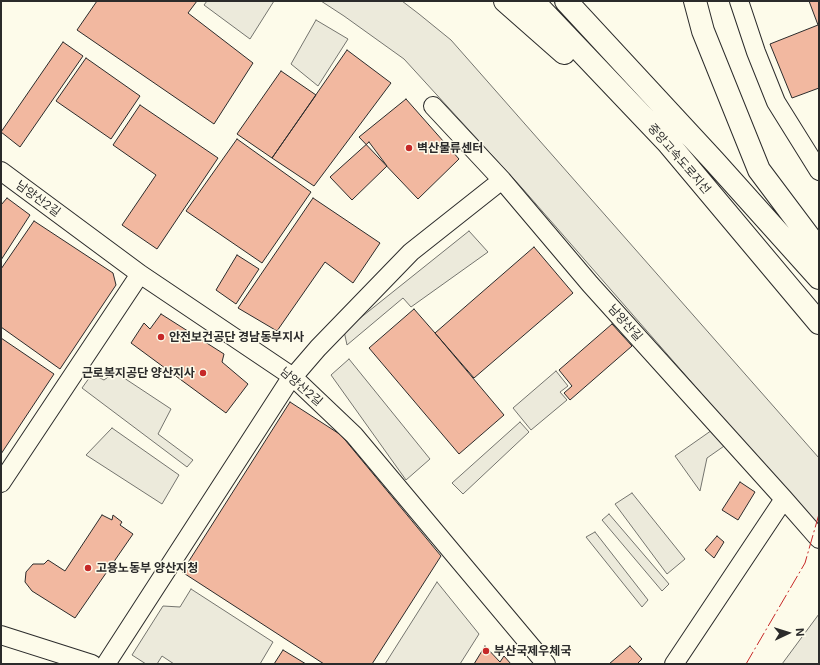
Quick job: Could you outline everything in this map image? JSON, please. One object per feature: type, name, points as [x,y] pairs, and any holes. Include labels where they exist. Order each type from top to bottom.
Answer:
[{"type":"highway","points":[[505,1],[668,143]]},
{"type":"highway","name":"중앙고속도로지선","points":[[533,1],[668,143],[819,323]]},
{"type":"highway","name":"중앙고속도로지선","points":[[566,1],[714,161],[819,278]]},
{"type":"highway","points":[[695,1],[703,31],[759,170],[819,250]]},
{"type":"street","points":[[739,1],[756,52],[776,102],[819,171]]},
{"type":"street","name":"남양산길","points":[[433,106],[502,180],[590,284],[819,539]]},
{"type":"street","name":"남양산2길","points":[[1,171],[140,274],[293,377],[354,435],[546,664]]},
{"type":"street","points":[[106,664],[287,384],[318,348],[411,252],[502,180]]},
{"type":"street","points":[[1,483],[140,274]]},
{"type":"street","points":[[674,664],[784,499]]},
{"type":"street","points":[[1,634],[92,664]]},
{"type":"shaded area","points":[[207,1],[274,1],[250,39],[204,5]]},
{"type":"shaded area","points":[[321,1],[402,1],[451,40],[819,458],[819,528],[522,188],[404,59]]},
{"type":"shaded area","points":[[316,20],[348,39],[318,86],[291,64]]},
{"type":"shaded area","points":[[469,231],[488,252],[411,307],[403,298],[347,345],[344,331]]},
{"type":"shaded area","points":[[349,359],[430,459],[406,480],[331,375]]},
{"type":"shaded area","points":[[556,371],[568,386],[560,392],[567,400],[531,430],[513,408]]},
{"type":"shaded area","points":[[115,372],[171,409],[158,434],[193,460],[187,467],[82,388],[92,374],[104,380]]},
{"type":"shaded area","points":[[520,422],[529,432],[463,494],[452,483]]},
{"type":"shaded area","points":[[112,428],[179,475],[162,504],[86,455]]},
{"type":"shaded area","points":[[715,428],[727,444],[707,458],[700,491],[675,456]]},
{"type":"shaded area","points":[[632,493],[685,559],[667,574],[615,504]]},
{"type":"shaded area","points":[[609,514],[669,584],[662,591],[602,520]]},
{"type":"shaded area","points":[[595,532],[648,600],[642,607],[586,537]]},
{"type":"shaded area","points":[[437,582],[479,634],[460,664],[385,664]]},
{"type":"shaded area","points":[[191,589],[273,642],[260,664],[174,664],[162,656],[157,664],[146,664],[132,655],[163,606],[180,607]]},
{"type":"shaded area","points":[[819,614],[819,664],[782,664]]},
{"type":"building","points":[[97,1],[197,1],[188,13],[253,63],[214,124],[77,30]]},
{"type":"building","points":[[809,1],[819,1],[819,88],[792,98],[770,44],[818,25]]},
{"type":"building","points":[[63,42],[83,56],[20,147],[1,132]]},
{"type":"building","points":[[347,50],[391,83],[314,186],[272,158]]},
{"type":"building","points":[[86,58],[140,96],[111,139],[56,101]]},
{"type":"building","points":[[281,71],[316,95],[272,158],[237,134]]},
{"type":"building","name":"벽산물류센터","points":[[406,99],[459,159],[418,199],[359,137]]},
{"type":"building","points":[[140,105],[218,158],[157,249],[122,225],[156,175],[113,145]]},
{"type":"building","points":[[237,139],[311,192],[262,263],[186,211]]},
{"type":"building","points":[[369,142],[387,166],[352,200],[330,177]]},
{"type":"building","points":[[7,198],[30,215],[1,260],[1,205]]},
{"type":"building","points":[[313,198],[380,243],[353,283],[325,262],[277,331],[238,308]]},
{"type":"building","points":[[34,221],[113,273],[116,285],[60,369],[1,327],[1,269]]},
{"type":"building","points":[[534,247],[573,293],[474,378],[435,333]]},
{"type":"building","points":[[237,255],[259,269],[236,304],[216,290]]},
{"type":"building","points":[[414,309],[504,415],[459,454],[369,348]]},
{"type":"building","name":"근로복지공단 양산지사","points":[[161,314],[224,354],[222,362],[248,384],[226,413],[131,343],[144,323],[150,329]]},
{"type":"building","points":[[612,324],[632,346],[570,400],[564,393],[572,386],[559,370]]},
{"type":"building","points":[[1,338],[54,374],[1,454]]},
{"type":"building","points":[[290,402],[341,435],[441,556],[372,664],[324,664],[182,572]]},
{"type":"building","points":[[740,482],[755,492],[738,520],[722,510]]},
{"type":"building","name":"고용노동부 양산지청","points":[[102,515],[112,520],[113,515],[122,522],[120,525],[133,534],[75,618],[32,591],[25,582],[26,572],[33,564],[44,564],[48,560],[65,571]]},
{"type":"building","points":[[717,536],[724,542],[714,558],[705,550]]},
{"type":"building","name":"부산국제우체국","points":[[485,646],[500,662],[504,656],[511,664],[474,664]]},
{"type":"building","points":[[630,646],[642,659],[637,664],[609,664]]},
{"type":"building","points":[[283,650],[306,664],[274,664]]},
{"type":"power","points":[[746,664],[805,563],[819,514]]},
{"type":"place","name":"벽산물류센터","points":[[409,148]]},
{"type":"place","name":"안전보건공단 경남동부지사","points":[[161,337]]},
{"type":"place","name":"근로복지공단 양산지사","points":[[203,373]]},
{"type":"place","name":"고용노동부 양산지청","points":[[88,568]]},
{"type":"place","name":"부산국제우체국","points":[[486,651]]}]
